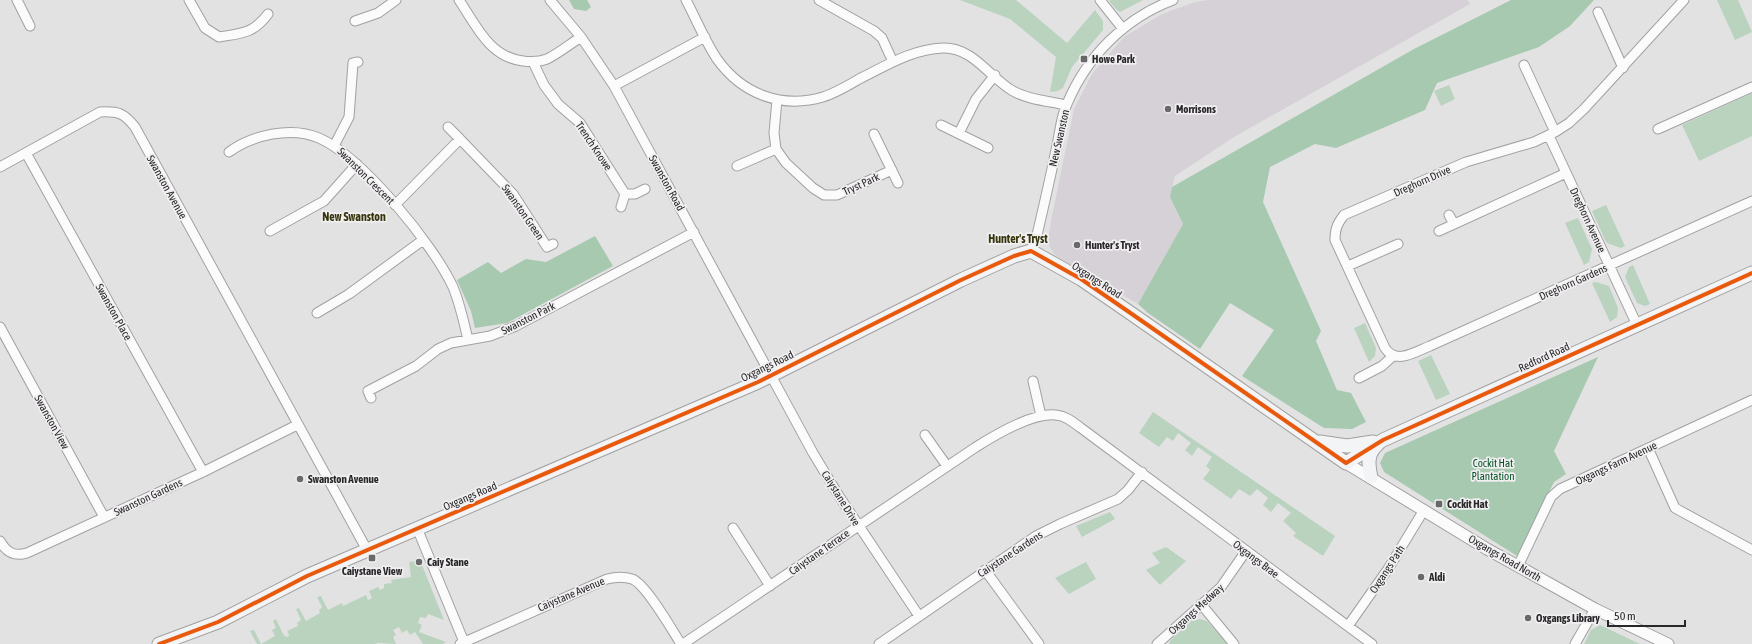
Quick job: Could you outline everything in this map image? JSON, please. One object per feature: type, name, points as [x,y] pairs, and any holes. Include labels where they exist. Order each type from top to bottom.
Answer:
[{"type":"main road","name":"Oxgangs Road","points":[[159,644],[218,622],[307,576],[771,375],[961,280],[1014,256],[1031,251],[1081,279],[1346,463]]},
{"type":"main road","name":"Redford Road","points":[[1346,463],[1383,440],[1752,273]]},
{"type":"main road","points":[[1314,441],[1347,446],[1383,440]]},
{"type":"main road","points":[[1370,477],[1368,465],[1369,457],[1373,448],[1383,440]]},
{"type":"street","points":[[17,0],[30,26]]},
{"type":"street","points":[[189,0],[205,28],[219,37],[250,31],[261,23],[268,14]]},
{"type":"street","points":[[355,21],[378,13],[396,0]]},
{"type":"street","points":[[459,0],[480,34],[489,45],[502,54],[516,60],[533,62],[546,59],[581,37]]},
{"type":"street","name":"Swanston Road","points":[[550,0],[581,37],[614,86],[771,375]]},
{"type":"street","points":[[686,0],[717,58],[734,79],[753,92],[776,100],[800,102],[824,96],[919,50],[944,48],[959,51],[975,59],[1013,91],[1029,97],[1066,105]]},
{"type":"street","points":[[819,0],[874,31],[882,38],[893,62]]},
{"type":"street","points":[[1100,0],[1123,29]]},
{"type":"street","name":"New Swanston","points":[[1031,251],[1039,227],[1066,105],[1084,70],[1103,47],[1133,20],[1158,6],[1173,0]]},
{"type":"street","name":"Dreghorn Drive","points":[[1393,356],[1385,348],[1336,240],[1335,230],[1344,215],[1466,162],[1534,142],[1552,134],[1579,114],[1623,68],[1684,0]]},
{"type":"street","points":[[1598,12],[1623,68]]},
{"type":"street","points":[[614,86],[705,37]]},
{"type":"street","points":[[334,146],[349,117],[353,63],[358,62]]},
{"type":"street","name":"Trench Knowe","points":[[533,62],[544,86],[558,104],[580,123],[625,194]]},
{"type":"street","points":[[1524,65],[1552,134]]},
{"type":"street","points":[[959,133],[976,99],[995,75]]},
{"type":"street","points":[[1658,129],[1752,87]]},
{"type":"street","points":[[737,166],[776,148],[774,133],[776,100]]},
{"type":"street","name":"Swanston Avenue","points":[[0,167],[100,112],[113,111],[126,116],[135,127],[297,425],[367,550]]},
{"type":"street","points":[[941,125],[988,148]]},
{"type":"street","name":"Swanston Green","points":[[448,127],[513,194],[547,247],[553,244]]},
{"type":"street","name":"Swanston Crescent","points":[[232,147],[255,139],[284,133],[317,137],[334,146],[357,164],[395,205],[424,240],[440,264],[453,288],[461,308],[468,340]]},
{"type":"street","name":"Tryst Park","points":[[874,134],[898,183]]},
{"type":"street","name":"Dreghorn Avenue","points":[[1552,134],[1566,173],[1637,325]]},
{"type":"street","points":[[395,205],[460,139]]},
{"type":"street","name":"Tryst Park","points":[[776,148],[792,168],[813,188],[824,195],[837,195],[892,170]]},
{"type":"street","name":"Swanston Place","points":[[26,153],[203,472]]},
{"type":"street","points":[[273,226],[324,201],[357,164]]},
{"type":"street","points":[[1439,231],[1566,173]]},
{"type":"street","points":[[621,207],[625,194],[635,194],[645,189]]},
{"type":"street","name":"Dreghorn Gardens","points":[[1393,356],[1407,355],[1430,346],[1752,201]]},
{"type":"street","points":[[1449,215],[1454,224]]},
{"type":"street","name":"Swanston Park","points":[[371,398],[368,391],[416,366],[438,349],[451,343],[490,336],[516,326],[694,232]]},
{"type":"street","points":[[320,308],[349,294],[424,240]]},
{"type":"street","points":[[1348,266],[1398,244]]},
{"type":"street","name":"Swanston View","points":[[0,327],[104,517]]},
{"type":"street","points":[[1359,378],[1382,366],[1393,356]]},
{"type":"street","name":"Caiystane Drive","points":[[771,375],[833,488],[919,616]]},
{"type":"street","points":[[1033,381],[1041,416]]},
{"type":"street","name":"Oxgangs Farm Avenue","points":[[1518,566],[1556,492],[1752,400]]},
{"type":"street","name":"Caiystane Terrace","points":[[682,644],[770,586],[858,525],[992,437],[1041,416],[1055,415],[1069,420],[1142,472]]},
{"type":"street","name":"Swanston Gardens","points":[[0,542],[7,551],[20,555],[203,472],[297,425]]},
{"type":"street","points":[[925,435],[947,466]]},
{"type":"street","points":[[1648,448],[1675,508],[1752,550]]},
{"type":"street","name":"Oxgangs Road North","points":[[1346,463],[1518,566],[1596,609],[1668,644]]},
{"type":"street","name":"Oxgangs Brae","points":[[1142,472],[1372,644]]},
{"type":"street","name":"Caiystane Gardens","points":[[879,644],[1048,529],[1118,499],[1128,490],[1142,472]]},
{"type":"street","name":"Oxgangs Path","points":[[1348,626],[1388,569],[1424,510]]},
{"type":"street","points":[[417,528],[462,643]]},
{"type":"street","points":[[732,528],[770,586]]},
{"type":"street","name":"Oxgangs Medway","points":[[1157,644],[1227,581],[1246,551]]},
{"type":"street","points":[[986,570],[1039,644]]},
{"type":"street","name":"Caiystane Avenue","points":[[462,643],[601,582],[612,578],[623,577],[632,579],[644,589],[682,644]]},
{"type":"street","points":[[1201,604],[1234,644]]},
{"type":"street","points":[[1575,644],[1596,609]]},
{"type":"shaded area","points":[[1208,0],[1468,0],[1470,4],[1234,137],[1175,176],[1170,197],[1183,224],[1138,304],[1055,255],[1050,248],[1048,239],[1074,109],[1092,74],[1124,37],[1162,14],[1195,2]]},
{"type":"green space","points":[[569,0],[587,0],[591,7],[586,11],[574,9]]},
{"type":"green space","points":[[960,0],[1016,0],[1067,43],[1095,10],[1103,21],[1103,30],[1072,67],[1063,88],[1058,91],[1050,92],[1056,57],[1010,19]]},
{"type":"green space","points":[[1143,0],[1120,12],[1109,1]]},
{"type":"green space","points":[[1511,0],[1594,0],[1570,26],[1539,47],[1437,83],[1425,110],[1336,148],[1315,144],[1270,167],[1263,202],[1321,331],[1316,341],[1337,390],[1351,393],[1366,422],[1352,429],[1324,428],[1242,376],[1274,330],[1230,303],[1200,349],[1148,313],[1138,304],[1183,224],[1170,197],[1172,187],[1414,49]]},
{"type":"green space","points":[[1717,0],[1738,0],[1752,32],[1735,40]]},
{"type":"green space","points":[[1449,85],[1455,99],[1441,106],[1434,91]]},
{"type":"green space","points":[[1752,93],[1752,136],[1699,161],[1682,125]]},
{"type":"green space","points":[[1606,205],[1625,246],[1621,248],[1607,243],[1592,211]]},
{"type":"green space","points":[[1578,218],[1592,249],[1589,262],[1584,265],[1565,223]]},
{"type":"green space","points":[[595,236],[613,266],[507,323],[475,328],[471,311],[457,280],[488,262],[501,273],[526,259],[546,262]]},
{"type":"green space","points":[[1633,265],[1650,304],[1645,306],[1637,303],[1625,277],[1629,267]]},
{"type":"green space","points":[[1596,282],[1609,286],[1618,308],[1617,317],[1610,322],[1592,283]]},
{"type":"green space","points":[[1365,323],[1376,348],[1375,356],[1369,362],[1354,328]]},
{"type":"green space","points":[[1431,355],[1450,394],[1436,400],[1418,361]]},
{"type":"green space","name":"Cockit Hat Plantation","points":[[1598,357],[1554,451],[1566,474],[1554,482],[1517,556],[1384,472],[1380,463],[1385,453]]},
{"type":"green space","points":[[1153,412],[1335,536],[1323,556],[1293,536],[1296,533],[1283,521],[1291,513],[1278,503],[1271,512],[1263,505],[1268,498],[1257,489],[1250,496],[1239,489],[1231,499],[1203,479],[1210,470],[1206,466],[1212,457],[1198,447],[1192,456],[1185,450],[1191,443],[1178,433],[1173,441],[1167,437],[1159,447],[1139,433]]},
{"type":"green space","points":[[1110,512],[1115,519],[1082,537],[1076,526]]},
{"type":"green space","points":[[1166,547],[1186,561],[1160,585],[1146,570],[1160,563],[1152,553]]},
{"type":"green space","points":[[416,561],[417,564],[422,565],[444,620],[428,614],[426,618],[420,617],[418,623],[422,625],[419,632],[446,642],[443,644],[423,644],[415,632],[410,635],[407,630],[402,633],[399,627],[393,630],[396,635],[393,637],[396,644],[261,644],[275,636],[272,630],[276,628],[273,621],[276,619],[284,636],[288,637],[289,635],[287,631],[298,626],[297,623],[301,620],[296,609],[299,608],[306,621],[320,613],[319,610],[322,607],[317,597],[321,596],[328,610],[342,603],[343,606],[366,595],[368,600],[372,598],[369,591],[378,587],[380,590],[384,588],[384,584],[392,583],[391,580],[411,577],[409,562]]},
{"type":"green space","points":[[1086,562],[1096,579],[1069,594],[1055,578]]},
{"type":"green space","points":[[1200,619],[1207,621],[1228,644],[1169,644],[1170,641],[1191,621]]},
{"type":"green space","points":[[1600,625],[1640,644],[1584,644],[1591,630]]},
{"type":"green space","points":[[254,630],[261,644],[257,644],[250,631]]},
{"type":"cycle path","points":[[159,644],[218,622],[307,576],[758,382],[961,280],[1014,256],[1031,251],[1081,279],[1346,463],[1383,440],[1752,273]]},
{"type":"place","name":"Howe Park","points":[[1084,59]]},
{"type":"place","name":"Morrisons","points":[[1168,109]]},
{"type":"place","name":"Hunter's Tryst","points":[[1077,245]]},
{"type":"place","name":"Swanston Avenue","points":[[300,479]]},
{"type":"place","name":"Cockit Hat","points":[[1439,504]]},
{"type":"place","name":"Caiystane View","points":[[372,558]]},
{"type":"place","name":"Caiy Stane","points":[[419,562]]},
{"type":"place","name":"Aldi","points":[[1421,577]]},
{"type":"place","name":"Oxgangs Library","points":[[1528,618]]},
{"type":"district","name":"New Swanston","points":[[354,217]]},
{"type":"district","name":"Hunter's Tryst","points":[[1018,239]]}]
